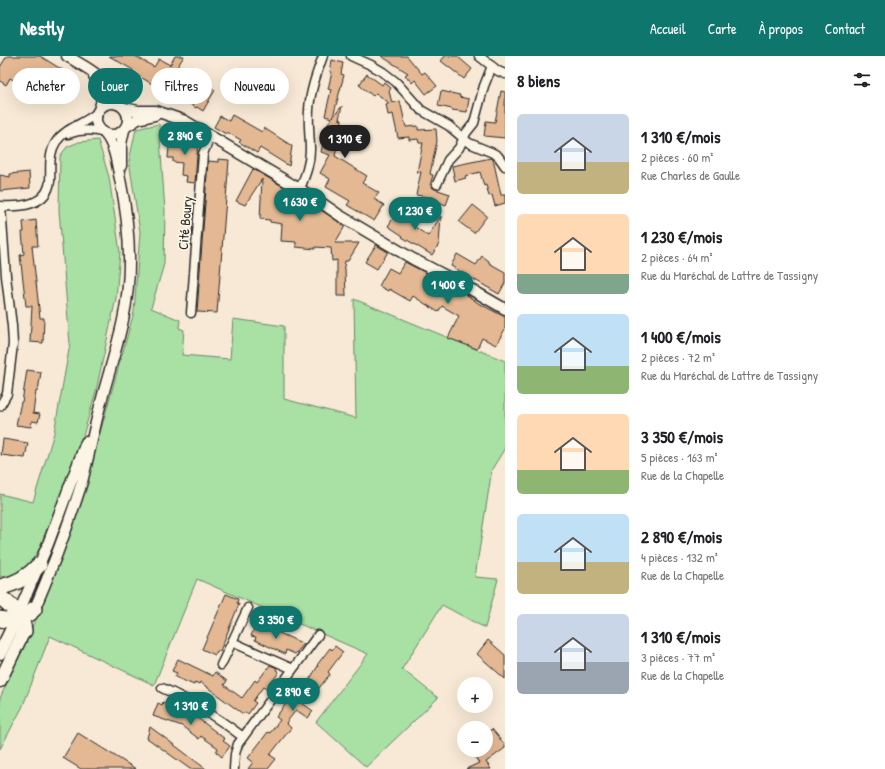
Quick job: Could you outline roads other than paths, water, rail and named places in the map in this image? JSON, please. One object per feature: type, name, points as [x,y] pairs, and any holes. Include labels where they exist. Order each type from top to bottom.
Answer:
[{"type":"highway","points":[[0,586],[12,584],[23,578],[39,565]]},
{"type":"highway","points":[[0,597],[7,602],[20,621]]},
{"type":"highway","points":[[0,619],[20,621],[34,609]]},
{"type":"main road","points":[[0,653],[20,621]]},
{"type":"main road","points":[[0,681],[20,621]]},
{"type":"street","points":[[67,56],[101,76],[128,116],[122,139],[121,154],[124,196]]},
{"type":"street","points":[[300,189],[307,168],[310,151],[309,121],[311,96],[314,82],[324,56]]},
{"type":"street","points":[[350,56],[371,64],[383,72],[396,82],[421,110],[449,126],[473,145],[498,156],[505,166]]},
{"type":"street","points":[[479,56],[504,74]]},
{"type":"street","points":[[34,609],[57,554],[76,501],[95,433],[101,403],[123,321],[129,281],[129,228],[124,196],[114,152],[109,139],[99,128],[96,121],[102,97],[99,84],[80,63]]},
{"type":"street","points":[[437,184],[445,166],[459,148],[476,118],[484,86],[492,66]]},
{"type":"street","points":[[0,406],[7,394],[13,344],[0,206],[30,204],[36,202],[44,195],[50,181],[50,157],[57,141],[71,128],[89,119],[107,104],[138,111],[156,111],[185,121],[318,200],[332,212],[406,255],[505,309]]},
{"type":"street","points":[[57,141],[66,135],[89,130],[116,135],[144,117],[159,114],[171,115]]},
{"type":"street","name":"Cité Boury","points":[[190,313],[204,154],[210,136]]},
{"type":"street","points":[[20,621],[39,565],[101,403]]},
{"type":"street","points":[[221,665],[248,608]]},
{"type":"street","points":[[234,769],[236,749],[243,737],[318,635]]},
{"type":"street","points":[[232,642],[293,669]]},
{"type":"street","points":[[162,688],[195,704],[243,737]]}]
